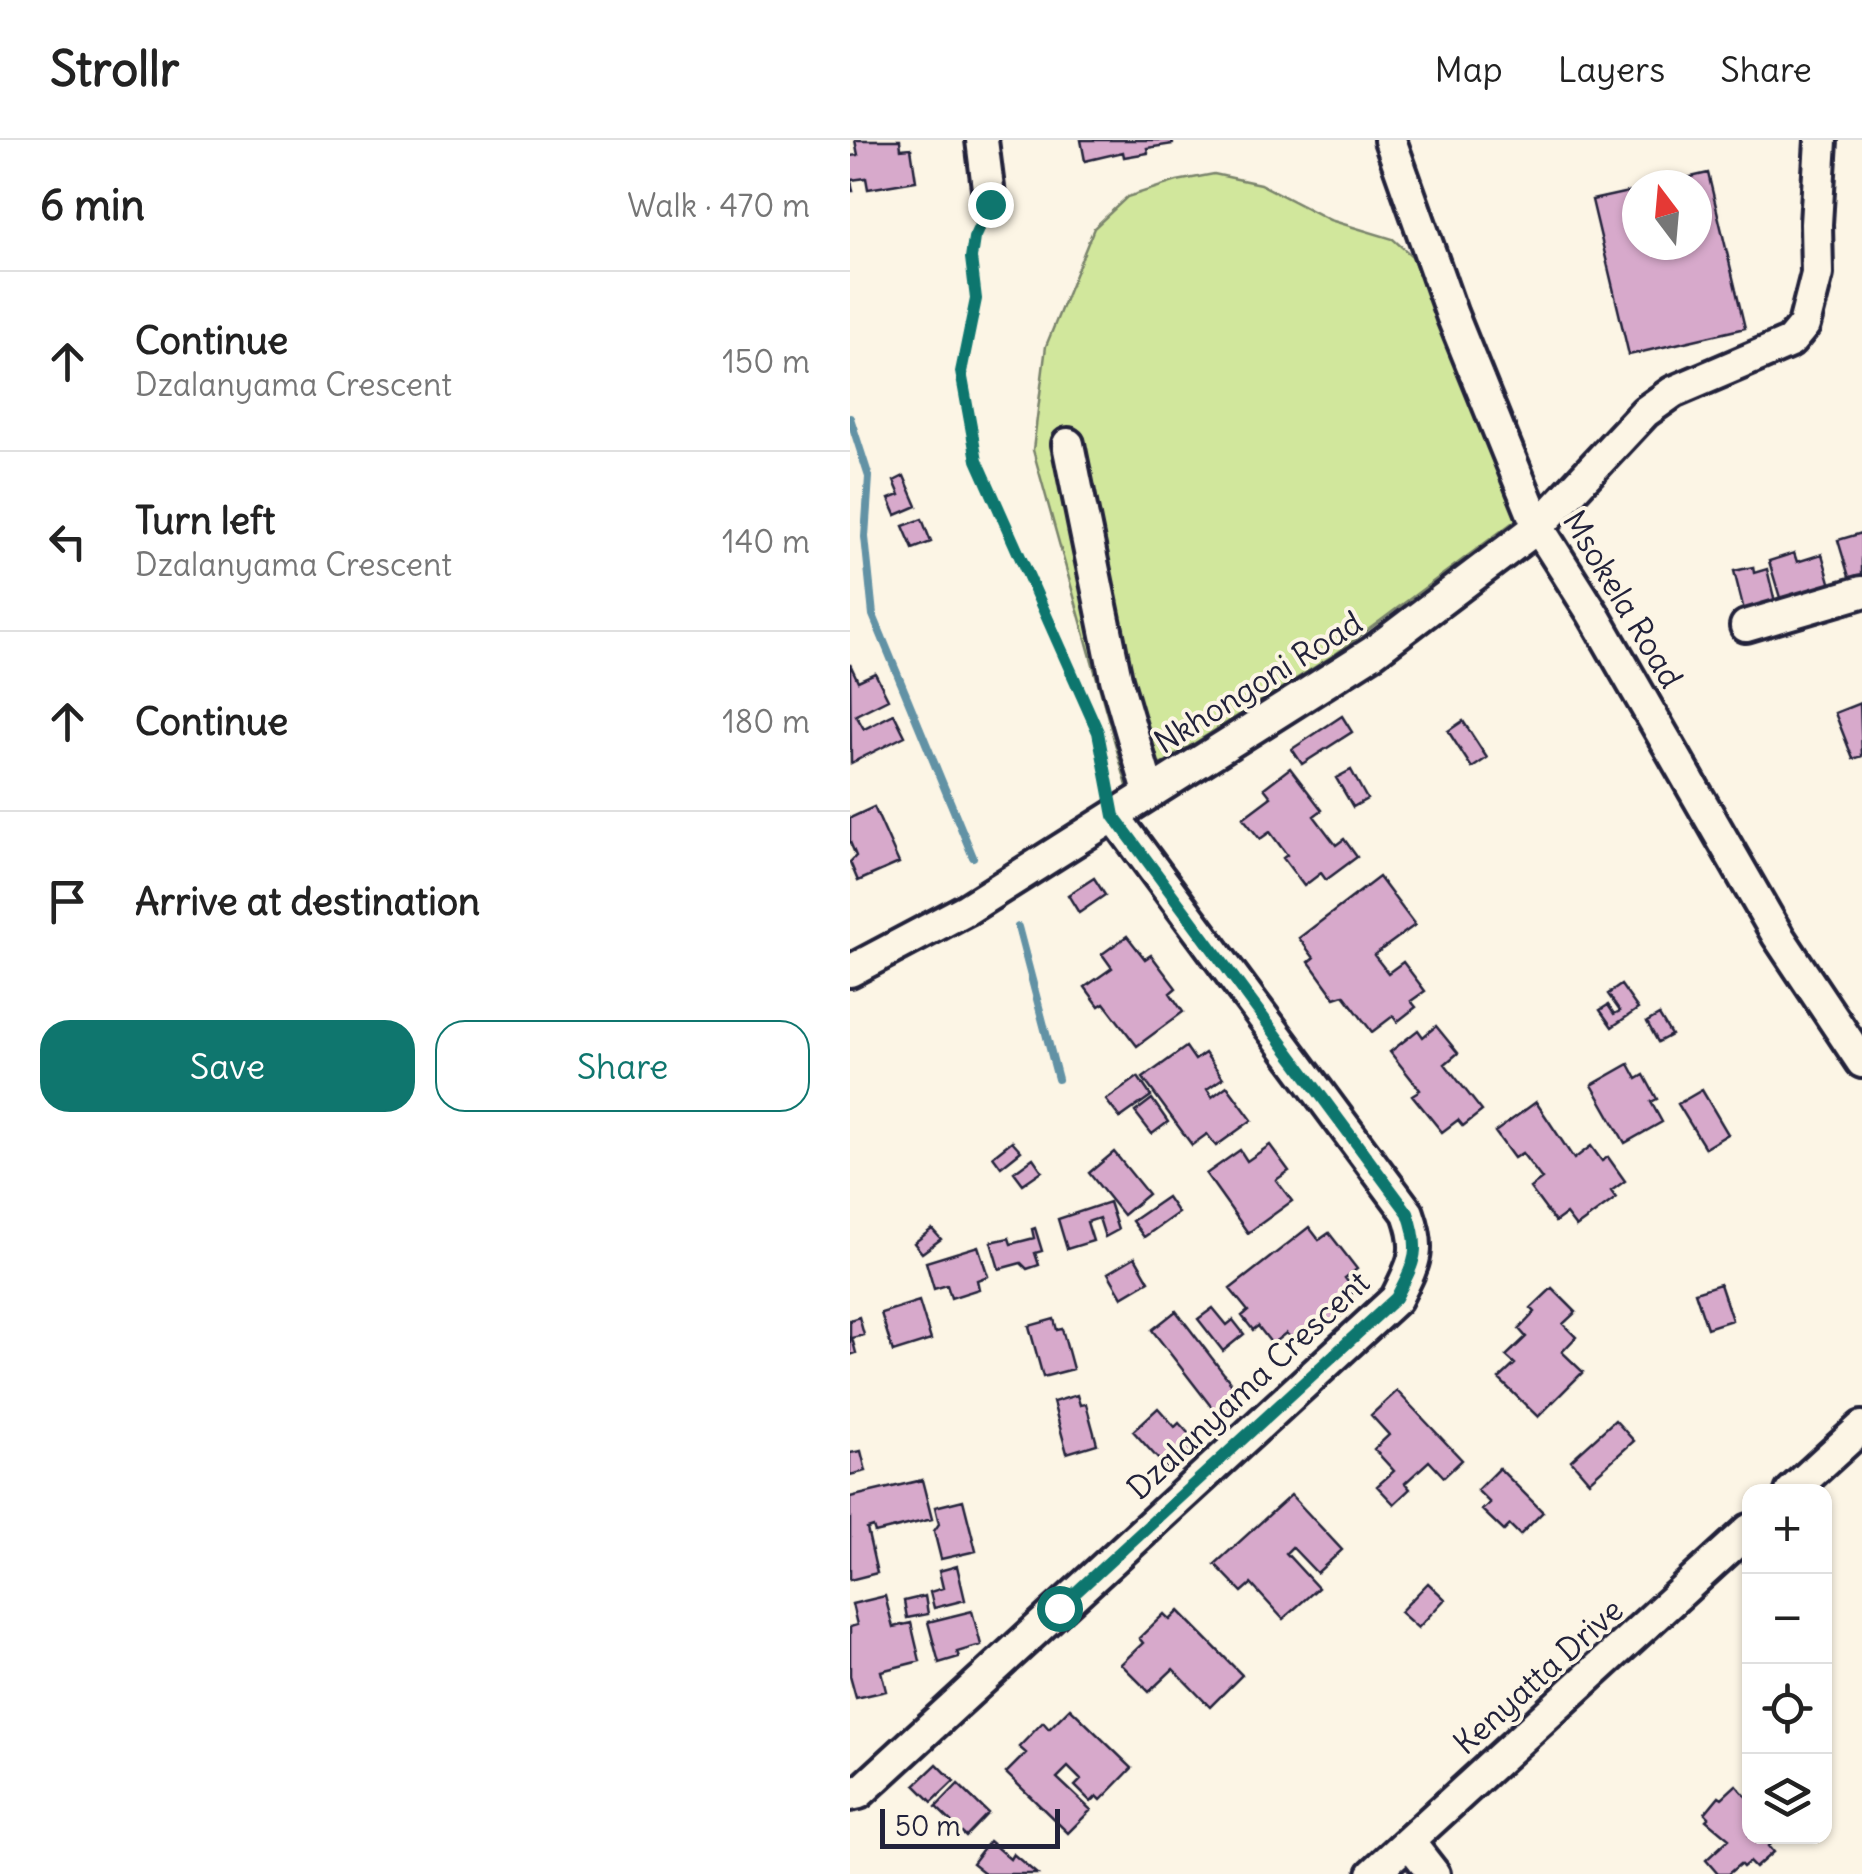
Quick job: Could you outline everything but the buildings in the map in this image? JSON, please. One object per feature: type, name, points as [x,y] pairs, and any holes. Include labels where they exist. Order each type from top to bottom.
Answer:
[{"type":"street","points":[[982,140],[990,204]]},
{"type":"street","name":"Msokela Road","points":[[1390,140],[1452,315],[1538,527],[1593,614],[1778,936],[1862,1062]]},
{"type":"street","name":"Nkhongoni Road","points":[[850,971],[967,908],[1374,652],[1538,527],[1645,412],[1673,392],[1790,342],[1804,325],[1817,274],[1821,140]]},
{"type":"street","points":[[1068,444],[1116,680],[1150,792]]},
{"type":"street","points":[[1746,626],[1862,592]]},
{"type":"street","name":"Dzalanyama Crescent","points":[[850,1795],[860,1793],[1396,1298],[1414,1262],[1417,1239],[1408,1213],[1114,816]]},
{"type":"street","points":[[1800,1484],[1862,1426]]},
{"type":"street","name":"Kenyatta Drive","points":[[1374,1874],[1742,1537]]},
{"type":"street","points":[[1409,1842],[1434,1874]]},
{"type":"path","points":[[990,204],[974,238],[971,258],[976,299],[961,372],[977,460],[1098,732],[1114,816]]},
{"type":"green space","points":[[1214,174],[1260,184],[1330,220],[1393,239],[1412,256],[1520,517],[1337,653],[1127,786],[1033,450],[1046,346],[1094,228],[1127,197]]},
{"type":"waterway","points":[[850,418],[869,477],[865,537],[873,615],[973,857]]},
{"type":"waterway","points":[[1018,927],[1058,1079]]},
{"type":"route","points":[[990,204],[974,238],[971,258],[976,299],[961,372],[977,460],[1098,732],[1114,816],[1408,1213],[1417,1239],[1414,1262],[1396,1298],[1059,1608]]}]
